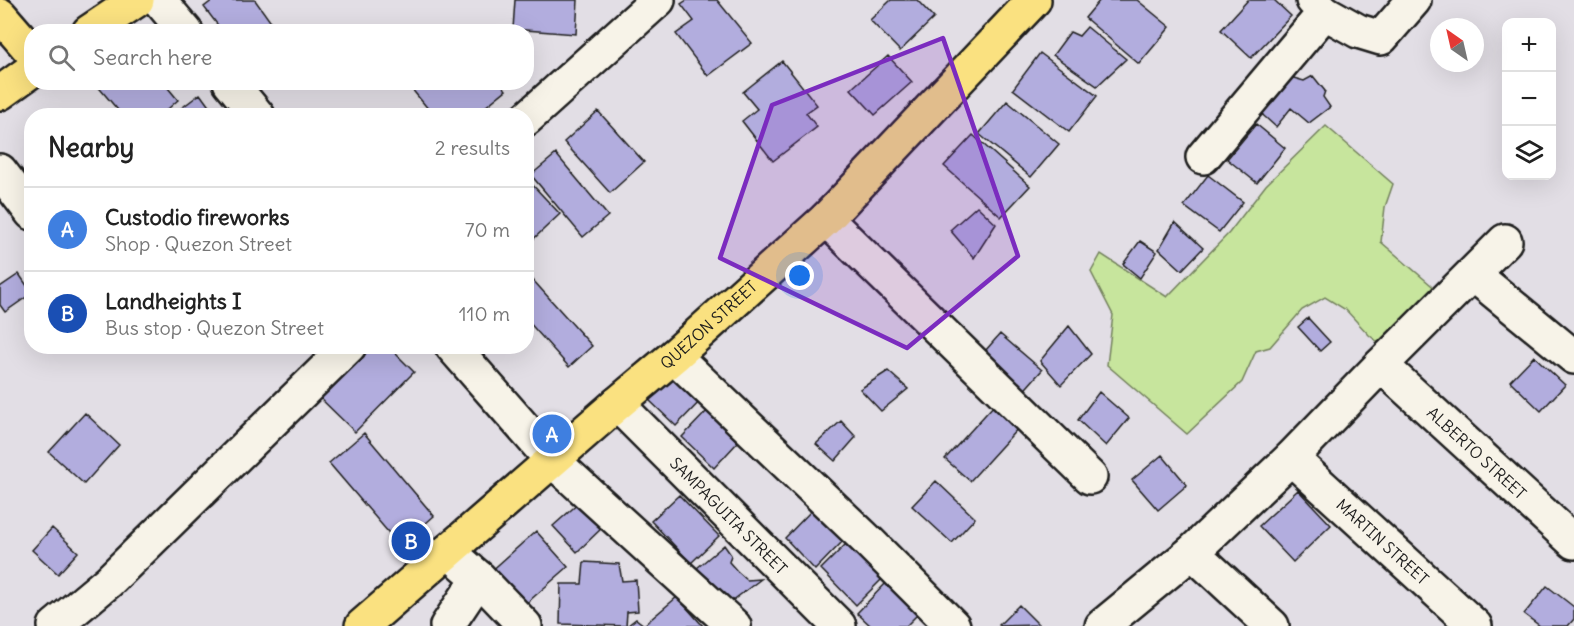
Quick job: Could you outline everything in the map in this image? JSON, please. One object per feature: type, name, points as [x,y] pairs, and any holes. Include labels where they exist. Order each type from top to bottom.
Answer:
[{"type":"main road","points":[[101,24],[137,0]]},
{"type":"main road","name":"QUEZON STREET","points":[[362,626],[674,356],[826,219],[1034,0]]},
{"type":"main road","points":[[0,15],[24,43]]},
{"type":"main road","points":[[0,93],[24,76]]},
{"type":"street","points":[[159,0],[179,24]]},
{"type":"street","points":[[534,112],[658,0]]},
{"type":"street","points":[[1318,6],[1358,31],[1381,38],[1414,0]]},
{"type":"street","points":[[1203,157],[1319,19],[1318,6]]},
{"type":"street","points":[[237,90],[251,108]]},
{"type":"street","points":[[0,171],[24,202]]},
{"type":"street","points":[[826,219],[1090,477]]},
{"type":"street","points":[[1102,626],[1192,552],[1292,458],[1505,241]]},
{"type":"street","points":[[1473,274],[1574,357]]},
{"type":"street","points":[[55,626],[109,581],[341,354]]},
{"type":"street","points":[[459,354],[552,460],[734,626]]},
{"type":"street","points":[[674,356],[953,626]]},
{"type":"street","name":"ALBERTO STREET","points":[[1381,365],[1574,542]]},
{"type":"street","name":"SAMPAGUITA STREET","points":[[617,404],[839,626]]},
{"type":"street","name":"MARTIN STREET","points":[[1292,458],[1475,626]]},
{"type":"street","points":[[448,551],[479,578],[525,626]]},
{"type":"street","points":[[1192,552],[1272,626]]},
{"type":"street","points":[[447,626],[479,578]]},
{"type":"highlighted area","points":[[943,38],[1018,256],[907,348],[720,258],[772,105]]},
{"type":"green space","points":[[1326,126],[1393,184],[1385,207],[1381,242],[1438,291],[1383,346],[1369,335],[1346,310],[1325,297],[1302,310],[1270,347],[1256,351],[1242,382],[1187,434],[1107,365],[1113,315],[1091,272],[1101,254],[1167,297],[1229,233],[1266,185]]},
{"type":"building","points":[[213,0],[255,0],[270,21],[266,24],[217,24],[204,7]]},
{"type":"building","points":[[515,0],[578,0],[576,34],[534,31],[534,24],[513,24]]},
{"type":"building","points":[[687,0],[717,0],[752,43],[708,76],[676,34],[694,21],[681,4]]},
{"type":"building","points":[[891,0],[917,0],[934,18],[900,51],[870,20]]},
{"type":"building","points":[[1100,0],[1137,0],[1170,27],[1139,64],[1085,18]]},
{"type":"building","points":[[1248,0],[1274,0],[1291,16],[1251,58],[1221,30]]},
{"type":"building","points":[[1087,27],[1126,59],[1097,86],[1053,55],[1070,32],[1079,36]]},
{"type":"building","points":[[1040,53],[1097,96],[1069,132],[1013,89]]},
{"type":"building","points":[[888,56],[912,82],[875,115],[851,89]]},
{"type":"building","points":[[782,61],[817,105],[806,113],[817,127],[773,161],[742,121],[757,109],[743,92]]},
{"type":"building","points":[[1283,75],[1304,81],[1313,76],[1325,91],[1323,97],[1330,107],[1309,123],[1291,108],[1276,127],[1255,108]]},
{"type":"building","points":[[101,90],[170,90],[178,100],[169,108],[116,108]]},
{"type":"building","points":[[413,90],[506,90],[484,108],[427,108]]},
{"type":"building","points":[[200,94],[210,108],[182,108]]},
{"type":"building","points":[[1007,101],[1059,144],[1031,177],[979,134]]},
{"type":"building","points":[[598,111],[644,162],[610,193],[564,142]]},
{"type":"building","points":[[1256,124],[1285,148],[1257,183],[1227,159]]},
{"type":"building","points":[[973,135],[1030,186],[1001,217],[944,166]]},
{"type":"building","points":[[556,154],[608,216],[583,237],[534,179],[534,172]]},
{"type":"building","points":[[1208,175],[1243,202],[1219,232],[1184,206]]},
{"type":"building","points":[[534,186],[560,214],[534,238]]},
{"type":"building","points":[[977,206],[996,224],[974,258],[950,230]]},
{"type":"building","points":[[1175,222],[1203,248],[1182,270],[1159,249]]},
{"type":"building","points":[[1140,241],[1157,252],[1140,278],[1123,264]]},
{"type":"building","points":[[19,274],[24,281],[24,299],[5,312],[0,305],[0,287]]},
{"type":"building","points":[[534,281],[592,346],[569,367],[534,328]]},
{"type":"building","points":[[1308,318],[1330,342],[1320,351],[1298,327]]},
{"type":"building","points":[[1069,326],[1091,354],[1061,385],[1040,361]]},
{"type":"building","points":[[1000,334],[1042,370],[1020,395],[978,359]]},
{"type":"building","points":[[352,354],[396,354],[414,372],[355,432],[314,392]]},
{"type":"building","points":[[1534,356],[1565,385],[1541,411],[1510,381]]},
{"type":"building","points":[[677,369],[705,396],[676,426],[648,399]]},
{"type":"building","points":[[888,371],[908,389],[881,411],[860,389]]},
{"type":"building","points":[[1099,392],[1129,418],[1106,446],[1078,420]]},
{"type":"building","points":[[995,404],[1020,426],[970,481],[945,459]]},
{"type":"building","points":[[707,411],[738,442],[714,468],[682,437]]},
{"type":"building","points":[[85,413],[119,445],[84,484],[49,452]]},
{"type":"building","points":[[841,421],[856,437],[835,461],[816,444]]},
{"type":"building","points":[[364,433],[434,516],[400,546],[329,463]]},
{"type":"building","points":[[1162,455],[1187,485],[1158,510],[1132,480]]},
{"type":"building","points":[[936,481],[975,518],[952,543],[912,506]]},
{"type":"building","points":[[1298,490],[1331,525],[1293,562],[1259,526]]},
{"type":"building","points":[[679,495],[719,536],[691,563],[651,521]]},
{"type":"building","points":[[580,502],[603,527],[577,552],[553,526]]},
{"type":"building","points":[[812,510],[843,541],[815,570],[785,538]]},
{"type":"building","points":[[52,528],[78,552],[58,574],[32,550]]},
{"type":"building","points":[[536,531],[568,567],[521,608],[489,573]]},
{"type":"building","points":[[847,543],[883,578],[856,605],[821,569]]},
{"type":"building","points":[[724,545],[731,555],[729,562],[737,571],[747,580],[761,579],[728,604],[697,568]]},
{"type":"building","points":[[584,562],[619,564],[622,581],[636,580],[638,611],[627,612],[626,626],[560,624],[561,584],[582,584]]},
{"type":"building","points":[[887,582],[919,613],[906,626],[871,626],[857,613]]},
{"type":"building","points":[[1547,586],[1574,607],[1574,619],[1568,626],[1540,626],[1524,614]]},
{"type":"building","points":[[677,597],[703,626],[627,626],[636,619],[644,625]]},
{"type":"building","points":[[1019,605],[1039,625],[999,625]]},
{"type":"place","name":"Custodio fireworks","points":[[552,434]]},
{"type":"place","name":"Landheights I","points":[[411,541]]}]
